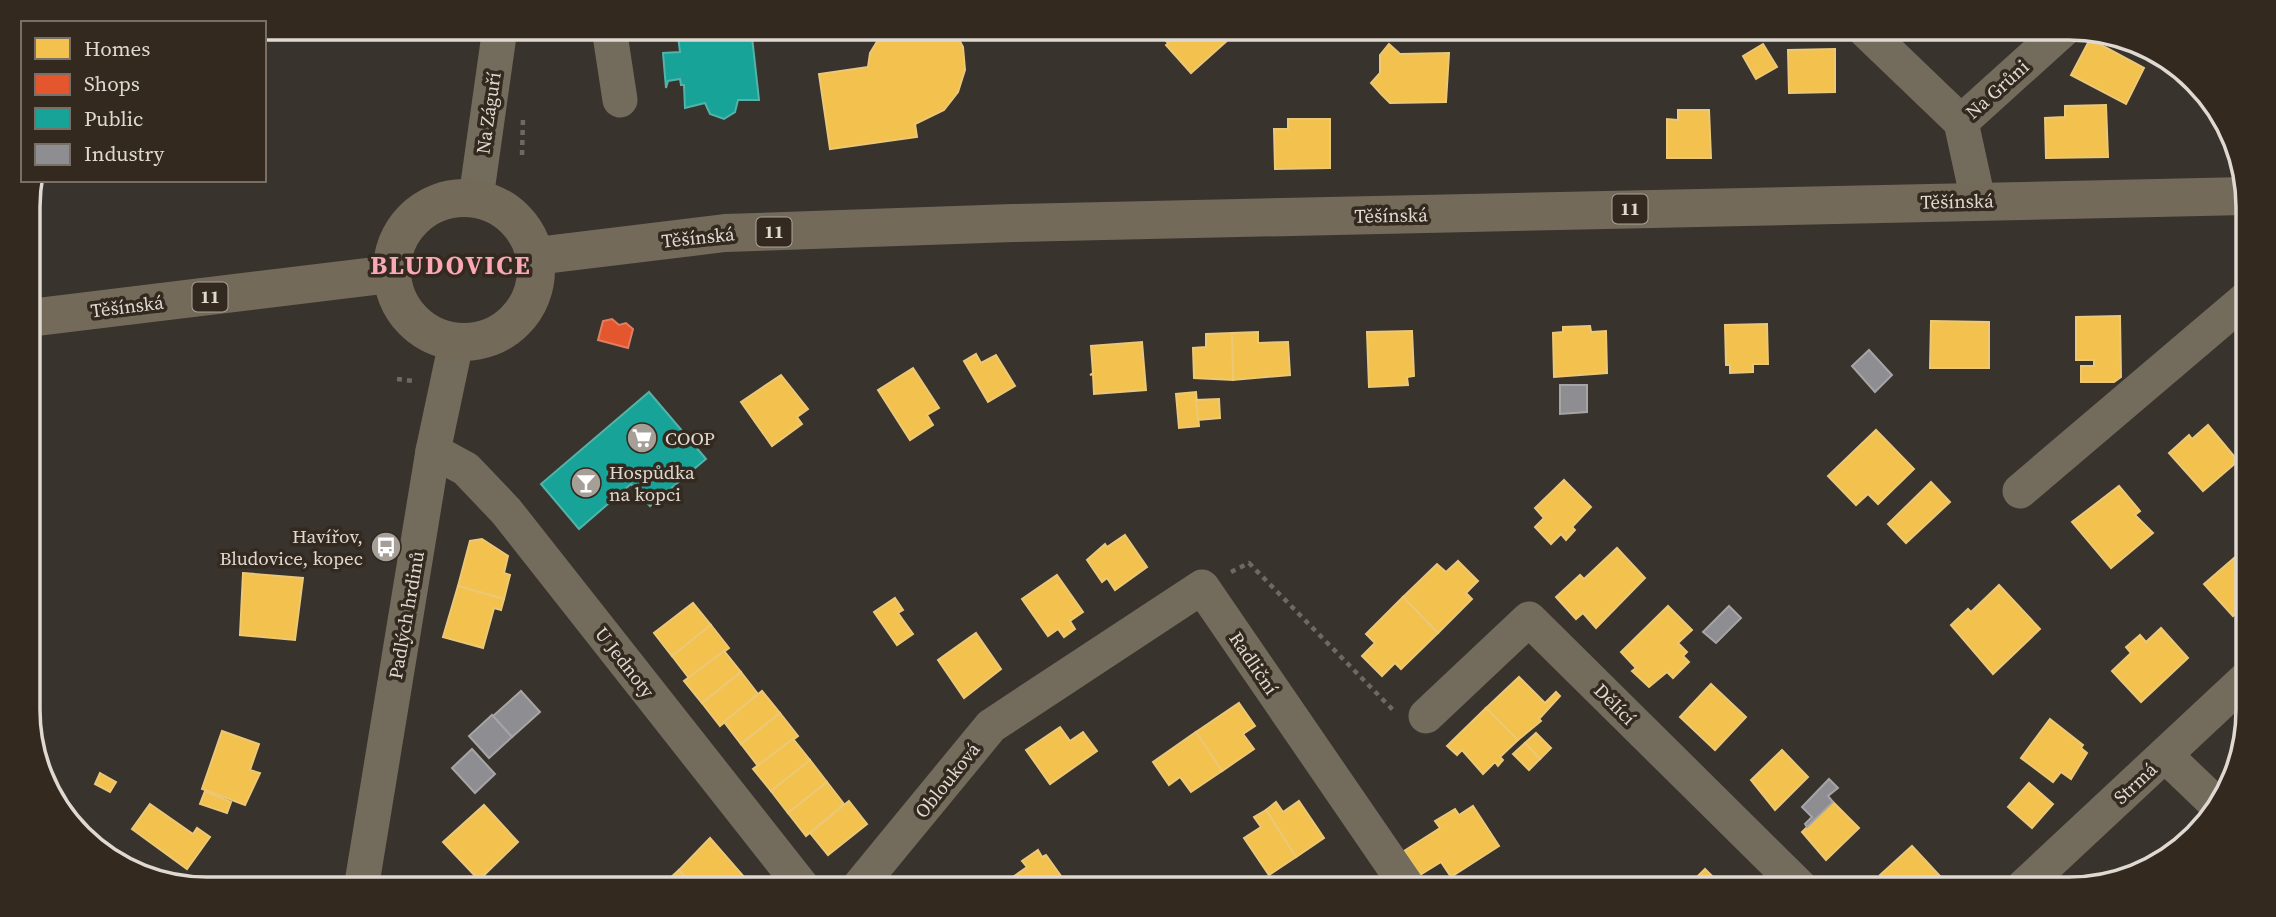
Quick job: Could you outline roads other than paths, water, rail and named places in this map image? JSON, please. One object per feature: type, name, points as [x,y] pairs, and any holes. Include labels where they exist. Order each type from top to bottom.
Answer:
[{"type":"main road","name":"Těšínská","points":[[536,256],[725,233],[1013,223],[2235,196]]},
{"type":"main road","points":[[476,198],[506,210],[528,234],[536,256],[534,290],[517,320],[489,338],[456,342],[424,331],[401,307],[391,274],[397,243],[415,216],[443,200],[476,198]]},
{"type":"main road","name":"Těšínská","points":[[41,317],[391,274]]},
{"type":"street","name":"Na Záguří","points":[[476,198],[498,40]]},
{"type":"street","points":[[611,40],[620,100]]},
{"type":"street","name":"Na Grůni","points":[[1876,40],[1961,122],[1978,200]]},
{"type":"street","name":"Na Grůni","points":[[1961,122],[2052,40]]},
{"type":"street","points":[[2020,491],[2236,307]]},
{"type":"street","name":"Padlých hrdinů","points":[[363,877],[433,451],[456,342]]},
{"type":"street","name":"U Jednoty","points":[[433,451],[466,469],[506,511],[794,877]]},
{"type":"street","name":"Radliční","points":[[1050,687],[1202,587],[1400,876]]},
{"type":"street","name":"Dělící","points":[[1426,716],[1529,619],[1789,876]]},
{"type":"street","name":"Oblouková","points":[[867,877],[991,726],[1050,687]]},
{"type":"street","name":"Strmá","points":[[2035,876],[2236,688]]},
{"type":"street","points":[[2165,755],[2210,798]]},
{"type":"place","name":"COOP","points":[[642,438]]},
{"type":"place","name":"Hospůdka na kopci","points":[[586,483]]},
{"type":"place","name":"Havířov, Bludovice, kopec","points":[[386,547]]},
{"type":"district","name":"BLUDOVICE","points":[[451,265]]}]
